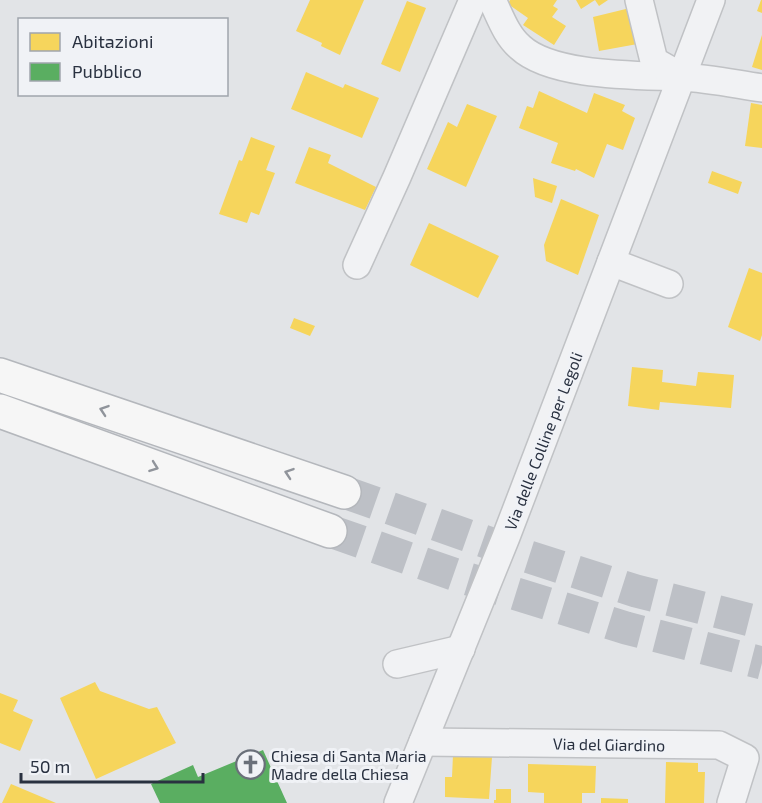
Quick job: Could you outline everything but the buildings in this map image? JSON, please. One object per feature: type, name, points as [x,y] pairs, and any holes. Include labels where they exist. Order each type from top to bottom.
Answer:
[{"type":"highway","points":[[0,375],[344,492]]},
{"type":"highway","points":[[0,411],[330,531]]},
{"type":"street","points":[[357,265],[398,177],[473,0]]},
{"type":"street","points":[[492,0],[508,32],[520,47],[543,61],[564,68],[645,77],[682,77],[762,88]]},
{"type":"street","points":[[639,0],[654,61],[682,77]]},
{"type":"street","name":"Via delle Colline per Legoli","points":[[398,803],[519,505],[711,0]]},
{"type":"street","points":[[611,262],[669,284]]},
{"type":"street","points":[[397,664],[461,649]]},
{"type":"street","name":"Via del Giardino","points":[[423,742],[719,745],[745,758],[731,803]]},
{"type":"tunnel","points":[[344,492],[523,555],[636,591],[762,623]]},
{"type":"tunnel","points":[[330,531],[462,577],[626,628],[762,663]]},
{"type":"place","name":"Chiesa di Santa Maria Madre della Chiesa","points":[[250,764]]}]
